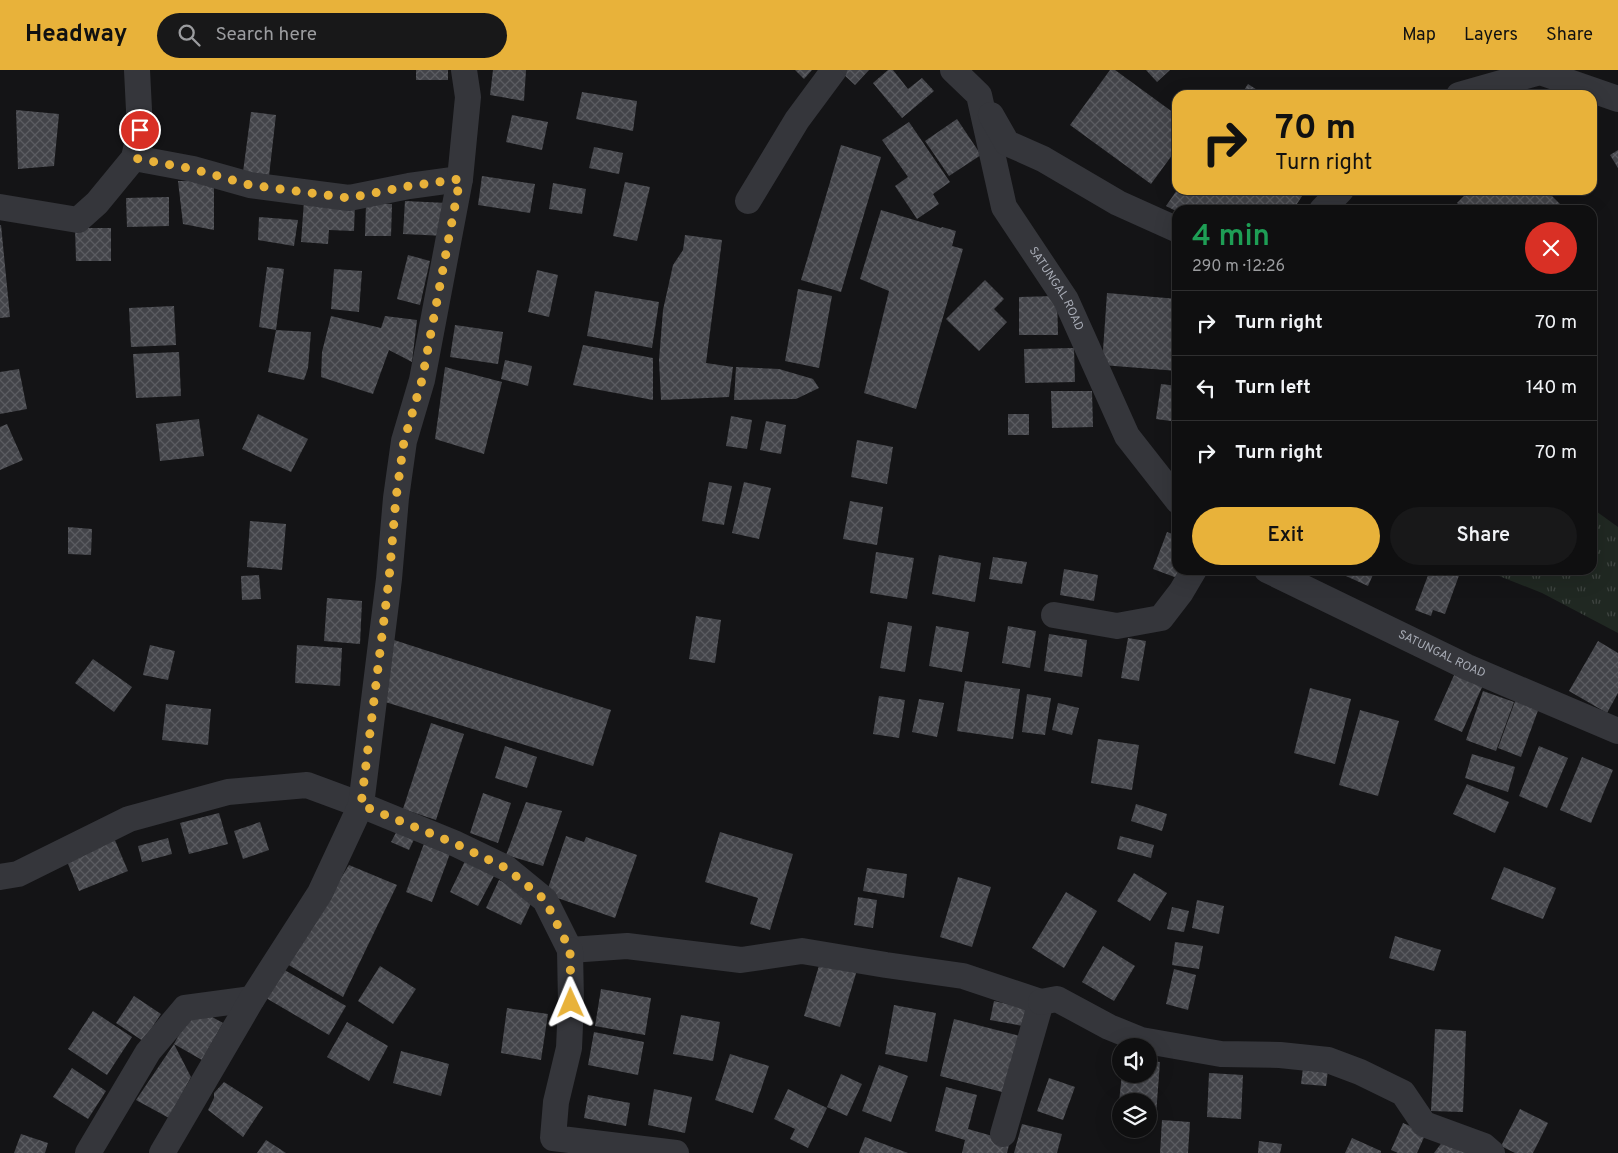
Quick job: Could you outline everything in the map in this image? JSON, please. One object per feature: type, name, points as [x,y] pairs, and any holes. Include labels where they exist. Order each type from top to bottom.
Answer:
[{"type":"street","points":[[0,207],[78,220],[96,203],[134,158],[140,130],[137,70]]},
{"type":"street","points":[[162,1153],[252,999],[320,893],[361,805],[403,451],[422,380],[460,179],[468,97],[464,70]]},
{"type":"street","points":[[748,201],[798,120],[834,70]]},
{"type":"street","points":[[953,70],[979,95],[1007,143],[1043,159],[1118,203],[1172,227]]},
{"type":"street","points":[[1476,90],[1540,71],[1593,90]]},
{"type":"street","points":[[1597,91],[1618,99]]},
{"type":"street","name":"SATUNGAL ROAD","points":[[979,95],[1004,207],[1066,300],[1127,436],[1172,493]]},
{"type":"street","points":[[134,158],[193,169],[250,185],[349,198],[409,186],[460,179]]},
{"type":"street","points":[[1327,205],[1336,195]]},
{"type":"street","points":[[1054,615],[1117,626],[1161,618],[1181,592],[1191,575]]},
{"type":"street","name":"SATUNGAL ROAD","points":[[1277,575],[1467,667],[1618,731]]},
{"type":"street","points":[[0,876],[18,874],[129,819],[228,792],[307,785],[454,843],[506,868],[545,900],[570,950],[571,1003],[569,1048],[556,1102],[555,1145],[676,1153]]},
{"type":"street","points":[[570,950],[627,946],[741,960],[802,951],[963,976],[1041,1002],[1057,999],[1109,1027],[1142,1040],[1221,1054],[1280,1055],[1328,1060],[1360,1072],[1402,1093],[1424,1124],[1484,1146],[1492,1153]]},
{"type":"street","points":[[88,1153],[148,1052],[185,1008],[252,999]]},
{"type":"street","points":[[1003,1134],[1041,1002]]},
{"type":"green space","points":[[1597,512],[1618,527],[1618,633],[1542,593],[1497,575],[1597,575]]},
{"type":"building","points":[[416,70],[448,70],[448,80],[416,80]]},
{"type":"building","points":[[493,70],[526,70],[524,101],[490,95]]},
{"type":"building","points":[[795,70],[812,70],[804,79]]},
{"type":"building","points":[[845,70],[869,70],[855,85],[842,73]]},
{"type":"building","points":[[888,70],[893,70],[908,89],[922,78],[934,91],[902,118],[873,83]]},
{"type":"building","points":[[1110,70],[1115,70],[1172,112],[1172,155],[1151,184],[1070,125]]},
{"type":"building","points":[[1146,70],[1170,70],[1157,82]]},
{"type":"building","points":[[1248,84],[1257,90],[1244,90]]},
{"type":"building","points":[[582,92],[637,101],[633,131],[576,119]]},
{"type":"building","points":[[16,110],[59,114],[54,166],[18,169]]},
{"type":"building","points":[[251,112],[276,115],[269,176],[243,172]]},
{"type":"building","points":[[512,115],[548,122],[542,150],[506,142]]},
{"type":"building","points":[[957,119],[981,155],[949,176],[925,141]]},
{"type":"building","points":[[909,122],[950,182],[933,194],[939,204],[917,219],[895,186],[908,177],[882,140]]},
{"type":"building","points":[[841,145],[881,157],[841,292],[801,280]]},
{"type":"building","points":[[594,147],[623,153],[619,174],[589,168]]},
{"type":"building","points":[[1618,150],[1618,168],[1610,155]]},
{"type":"building","points":[[482,176],[535,184],[530,213],[478,205]]},
{"type":"building","points":[[178,181],[214,181],[214,230],[183,224]]},
{"type":"building","points":[[625,182],[650,187],[637,241],[613,236]]},
{"type":"building","points":[[553,183],[586,189],[582,214],[549,209]]},
{"type":"building","points":[[1174,195],[1303,195],[1296,205],[1172,205],[1172,209],[1166,206]]},
{"type":"building","points":[[1465,195],[1551,195],[1561,205],[1459,205],[1457,203]]},
{"type":"building","points":[[169,197],[169,226],[127,227],[126,198]]},
{"type":"building","points":[[304,201],[355,204],[354,231],[329,230],[328,244],[301,242]]},
{"type":"building","points":[[405,201],[447,203],[446,236],[403,234]]},
{"type":"building","points":[[366,203],[392,204],[391,236],[365,236]]},
{"type":"building","points":[[881,210],[956,231],[952,246],[963,249],[916,409],[864,393],[889,291],[860,279]]},
{"type":"building","points":[[259,217],[298,220],[294,246],[258,240]]},
{"type":"building","points":[[0,225],[10,317],[0,318]]},
{"type":"building","points":[[75,228],[111,228],[111,261],[76,261]]},
{"type":"building","points":[[685,235],[722,240],[706,363],[733,367],[729,397],[661,400],[659,360],[663,310],[673,265],[683,250]]},
{"type":"building","points":[[408,255],[430,261],[420,305],[397,299]]},
{"type":"building","points":[[267,267],[284,269],[276,330],[259,327]]},
{"type":"building","points":[[334,269],[362,271],[359,312],[331,309]]},
{"type":"building","points":[[537,270],[558,275],[549,317],[528,312]]},
{"type":"building","points":[[985,280],[1004,299],[994,309],[1007,322],[979,351],[946,319]]},
{"type":"building","points":[[798,289],[832,296],[819,368],[785,361]]},
{"type":"building","points":[[595,291],[659,302],[652,348],[587,336]]},
{"type":"building","points":[[1107,293],[1172,298],[1172,371],[1102,365]]},
{"type":"building","points":[[1057,296],[1058,335],[1019,335],[1019,297]]},
{"type":"building","points":[[174,306],[176,345],[131,347],[129,308]]},
{"type":"building","points":[[331,316],[381,328],[385,316],[417,320],[412,362],[389,350],[373,394],[321,377],[322,352]]},
{"type":"building","points":[[455,325],[503,332],[498,364],[450,357]]},
{"type":"building","points":[[276,330],[311,332],[308,368],[304,380],[268,372]]},
{"type":"building","points":[[583,345],[653,358],[653,400],[573,385]]},
{"type":"building","points":[[1074,348],[1075,382],[1025,383],[1024,349]]},
{"type":"building","points":[[179,352],[181,396],[136,398],[133,354]]},
{"type":"building","points":[[505,360],[532,366],[528,386],[501,379]]},
{"type":"building","points":[[445,367],[502,382],[484,454],[435,439]]},
{"type":"building","points":[[736,367],[779,369],[813,379],[819,388],[796,399],[734,400]]},
{"type":"building","points":[[19,369],[27,409],[0,414],[0,372]]},
{"type":"building","points":[[1161,384],[1172,385],[1172,421],[1156,419]]},
{"type":"building","points":[[1051,391],[1092,391],[1093,427],[1052,428]]},
{"type":"building","points":[[258,414],[308,439],[291,472],[242,449]]},
{"type":"building","points":[[1008,414],[1029,414],[1029,435],[1008,435]]},
{"type":"building","points":[[731,416],[752,420],[747,449],[726,446]]},
{"type":"building","points":[[199,419],[204,456],[160,461],[156,424]]},
{"type":"building","points":[[766,421],[786,425],[781,454],[760,450]]},
{"type":"building","points":[[7,424],[23,460],[0,470],[0,427]]},
{"type":"building","points":[[857,440],[893,447],[887,484],[851,477]]},
{"type":"building","points":[[709,482],[732,486],[724,525],[702,521]]},
{"type":"building","points":[[744,482],[771,488],[759,539],[732,533]]},
{"type":"building","points":[[850,501],[883,507],[877,545],[843,539]]},
{"type":"building","points":[[250,521],[286,524],[282,570],[247,567]]},
{"type":"building","points":[[68,527],[92,529],[91,555],[68,554]]},
{"type":"building","points":[[1167,532],[1172,534],[1172,575],[1181,575],[1180,579],[1153,569]]},
{"type":"building","points":[[876,552],[914,558],[907,599],[870,593]]},
{"type":"building","points":[[939,555],[981,563],[975,602],[932,594]]},
{"type":"building","points":[[993,557],[1027,562],[1022,584],[989,579]]},
{"type":"building","points":[[1064,569],[1098,575],[1094,601],[1060,595]]},
{"type":"building","points":[[259,575],[261,599],[242,600],[241,576]]},
{"type":"building","points":[[1346,575],[1373,575],[1368,586]]},
{"type":"building","points":[[1428,575],[1459,575],[1445,614],[1433,610],[1431,616],[1415,610]]},
{"type":"building","points":[[327,598],[362,601],[360,644],[324,641]]},
{"type":"building","points":[[696,616],[721,620],[715,663],[689,659]]},
{"type":"building","points":[[888,622],[912,626],[905,672],[880,668]]},
{"type":"building","points":[[936,626],[969,632],[962,672],[929,666]]},
{"type":"building","points":[[1008,626],[1036,631],[1030,668],[1002,663]]},
{"type":"building","points":[[1049,634],[1087,640],[1082,677],[1044,671]]},
{"type":"building","points":[[1128,638],[1146,641],[1139,681],[1121,678]]},
{"type":"building","points":[[394,640],[611,710],[593,766],[382,701]]},
{"type":"building","points":[[1598,641],[1618,653],[1618,693],[1607,713],[1569,691]]},
{"type":"building","points":[[150,645],[175,651],[168,680],[143,675]]},
{"type":"building","points":[[297,645],[342,648],[340,686],[295,683]]},
{"type":"building","points":[[93,659],[132,687],[114,712],[75,683]]},
{"type":"building","points":[[1455,673],[1483,685],[1462,732],[1434,720]]},
{"type":"building","points":[[965,681],[1020,689],[1013,739],[957,731]]},
{"type":"building","points":[[1310,688],[1351,699],[1335,764],[1294,753]]},
{"type":"building","points":[[1483,691],[1514,702],[1496,751],[1466,740]]},
{"type":"building","points":[[1027,694],[1051,698],[1045,735],[1022,732]]},
{"type":"building","points":[[879,696],[905,700],[899,738],[873,734]]},
{"type":"building","points":[[1517,696],[1540,705],[1521,757],[1498,748]]},
{"type":"building","points":[[919,699],[944,703],[937,737],[912,732]]},
{"type":"building","points":[[1058,703],[1079,708],[1072,735],[1052,730]]},
{"type":"building","points":[[166,704],[211,709],[208,745],[162,740]]},
{"type":"building","points":[[1360,710],[1399,721],[1378,796],[1339,785]]},
{"type":"building","points":[[431,723],[464,734],[436,820],[403,809]]},
{"type":"building","points":[[1098,739],[1139,745],[1132,790],[1091,783]]},
{"type":"building","points":[[505,746],[537,757],[527,788],[495,778]]},
{"type":"building","points":[[1539,746],[1568,758],[1547,808],[1519,796]]},
{"type":"building","points":[[1472,754],[1515,767],[1508,792],[1465,778]]},
{"type":"building","points":[[1582,757],[1613,770],[1591,823],[1560,810]]},
{"type":"building","points":[[1467,784],[1509,802],[1495,833],[1453,814]]},
{"type":"building","points":[[483,793],[511,803],[498,843],[470,833]]},
{"type":"building","points":[[526,802],[562,811],[543,866],[506,855]]},
{"type":"building","points":[[1136,804],[1167,814],[1162,831],[1131,821]]},
{"type":"building","points":[[219,813],[228,844],[189,854],[180,823]]},
{"type":"building","points":[[260,822],[269,850],[243,859],[234,831]]},
{"type":"building","points":[[399,827],[416,835],[409,850],[391,842]]},
{"type":"building","points":[[720,832],[793,854],[770,930],[750,924],[758,898],[705,882]]},
{"type":"building","points":[[566,836],[584,842],[586,837],[637,855],[615,918],[546,894]]},
{"type":"building","points":[[1120,836],[1154,845],[1151,858],[1117,849]]},
{"type":"building","points":[[114,838],[128,871],[79,891],[66,859]]},
{"type":"building","points":[[168,838],[172,854],[142,862],[138,846]]},
{"type":"building","points":[[425,841],[451,851],[432,902],[406,892]]},
{"type":"building","points":[[466,859],[495,874],[478,906],[450,892]]},
{"type":"building","points":[[349,865],[397,885],[343,997],[287,964]]},
{"type":"building","points":[[1504,867],[1556,888],[1543,919],[1491,899]]},
{"type":"building","points":[[867,868],[907,874],[904,898],[863,891]]},
{"type":"building","points":[[1134,873],[1167,893],[1150,921],[1117,901]]},
{"type":"building","points":[[958,877],[991,887],[972,947],[940,937]]},
{"type":"building","points":[[499,880],[534,897],[521,925],[486,908]]},
{"type":"building","points":[[1066,892],[1097,911],[1064,968],[1032,948]]},
{"type":"building","points":[[858,897],[877,900],[873,928],[854,925]]},
{"type":"building","points":[[1197,900],[1224,906],[1219,934],[1192,928]]},
{"type":"building","points":[[1172,907],[1189,911],[1184,932],[1167,929]]},
{"type":"building","points":[[1395,936],[1441,950],[1434,971],[1389,958]]},
{"type":"building","points":[[1175,942],[1203,946],[1199,969],[1172,965]]},
{"type":"building","points":[[1103,946],[1135,966],[1114,1001],[1082,982]]},
{"type":"building","points":[[821,959],[857,970],[840,1027],[804,1016]]},
{"type":"building","points":[[380,966],[416,989],[393,1024],[358,1001]]},
{"type":"building","points":[[283,969],[346,1006],[329,1035],[266,998]]},
{"type":"building","points":[[1174,969],[1196,975],[1188,1010],[1166,1004]]},
{"type":"building","points":[[601,989],[651,998],[645,1035],[595,1026]]},
{"type":"building","points":[[134,996],[161,1014],[143,1041],[116,1023]]},
{"type":"building","points":[[994,1001],[1026,1008],[1023,1026],[990,1020]]},
{"type":"building","points":[[894,1005],[936,1013],[927,1062],[885,1054]]},
{"type":"building","points":[[194,1007],[223,1023],[202,1060],[174,1044]]},
{"type":"building","points":[[507,1008],[548,1014],[541,1060],[501,1053]]},
{"type":"building","points":[[93,1011],[132,1037],[107,1075],[68,1049]]},
{"type":"building","points":[[681,1015],[720,1022],[713,1061],[673,1054]]},
{"type":"building","points":[[954,1019],[1020,1036],[1006,1093],[940,1076]]},
{"type":"building","points":[[347,1022],[388,1046],[369,1081],[327,1057]]},
{"type":"building","points":[[1435,1029],[1466,1031],[1463,1112],[1431,1111]]},
{"type":"building","points":[[594,1032],[644,1042],[638,1075],[588,1065]]},
{"type":"building","points":[[174,1044],[191,1077],[169,1118],[136,1100]]},
{"type":"building","points":[[401,1051],[449,1064],[441,1096],[393,1083]]},
{"type":"building","points":[[730,1054],[769,1066],[753,1113],[715,1100]]},
{"type":"building","points":[[1157,1062],[1160,1062],[1157,1102],[1157,1093],[1120,1093],[1121,1083],[1157,1083]]},
{"type":"building","points":[[879,1065],[908,1076],[891,1122],[862,1111]]},
{"type":"building","points":[[72,1068],[106,1091],[88,1119],[53,1097]]},
{"type":"building","points":[[1303,1068],[1328,1071],[1326,1086],[1301,1084]]},
{"type":"building","points":[[1209,1073],[1243,1075],[1241,1119],[1207,1117]]},
{"type":"building","points":[[841,1074],[862,1084],[847,1116],[827,1107]]},
{"type":"building","points":[[1049,1078],[1075,1087],[1063,1120],[1037,1111]]},
{"type":"building","points":[[224,1082],[263,1107],[243,1137],[208,1110],[214,1098],[214,1093]]},
{"type":"building","points":[[946,1087],[977,1095],[968,1129],[1010,1141],[1007,1153],[962,1153],[965,1140],[935,1131]]},
{"type":"building","points":[[654,1089],[692,1097],[685,1133],[648,1125]]},
{"type":"building","points":[[788,1089],[827,1108],[808,1148],[790,1139],[795,1129],[774,1119]]},
{"type":"building","points":[[588,1095],[630,1103],[626,1126],[584,1118]]},
{"type":"building","points":[[1520,1109],[1548,1123],[1533,1153],[1515,1153],[1501,1146]]},
{"type":"building","points":[[1162,1120],[1190,1122],[1188,1153],[1160,1153]]},
{"type":"building","points":[[1403,1123],[1426,1133],[1417,1153],[1398,1153],[1391,1150]]},
{"type":"building","points":[[1022,1124],[1062,1134],[1057,1153],[1014,1153]]},
{"type":"building","points":[[21,1134],[48,1143],[45,1153],[14,1153]]},
{"type":"building","points":[[865,1137],[908,1153],[859,1153]]},
{"type":"building","points":[[1446,1137],[1467,1153],[1434,1153]]},
{"type":"building","points":[[1352,1138],[1381,1151],[1381,1153],[1345,1153]]},
{"type":"building","points":[[266,1140],[286,1153],[257,1153]]},
{"type":"building","points":[[1259,1141],[1282,1144],[1280,1153],[1258,1153]]},
{"type":"route","points":[[140,130],[134,158],[193,169],[250,185],[349,198],[409,186],[460,179],[422,380],[404,441],[361,805],[454,843],[506,868],[545,900],[570,950],[571,1003]]}]
